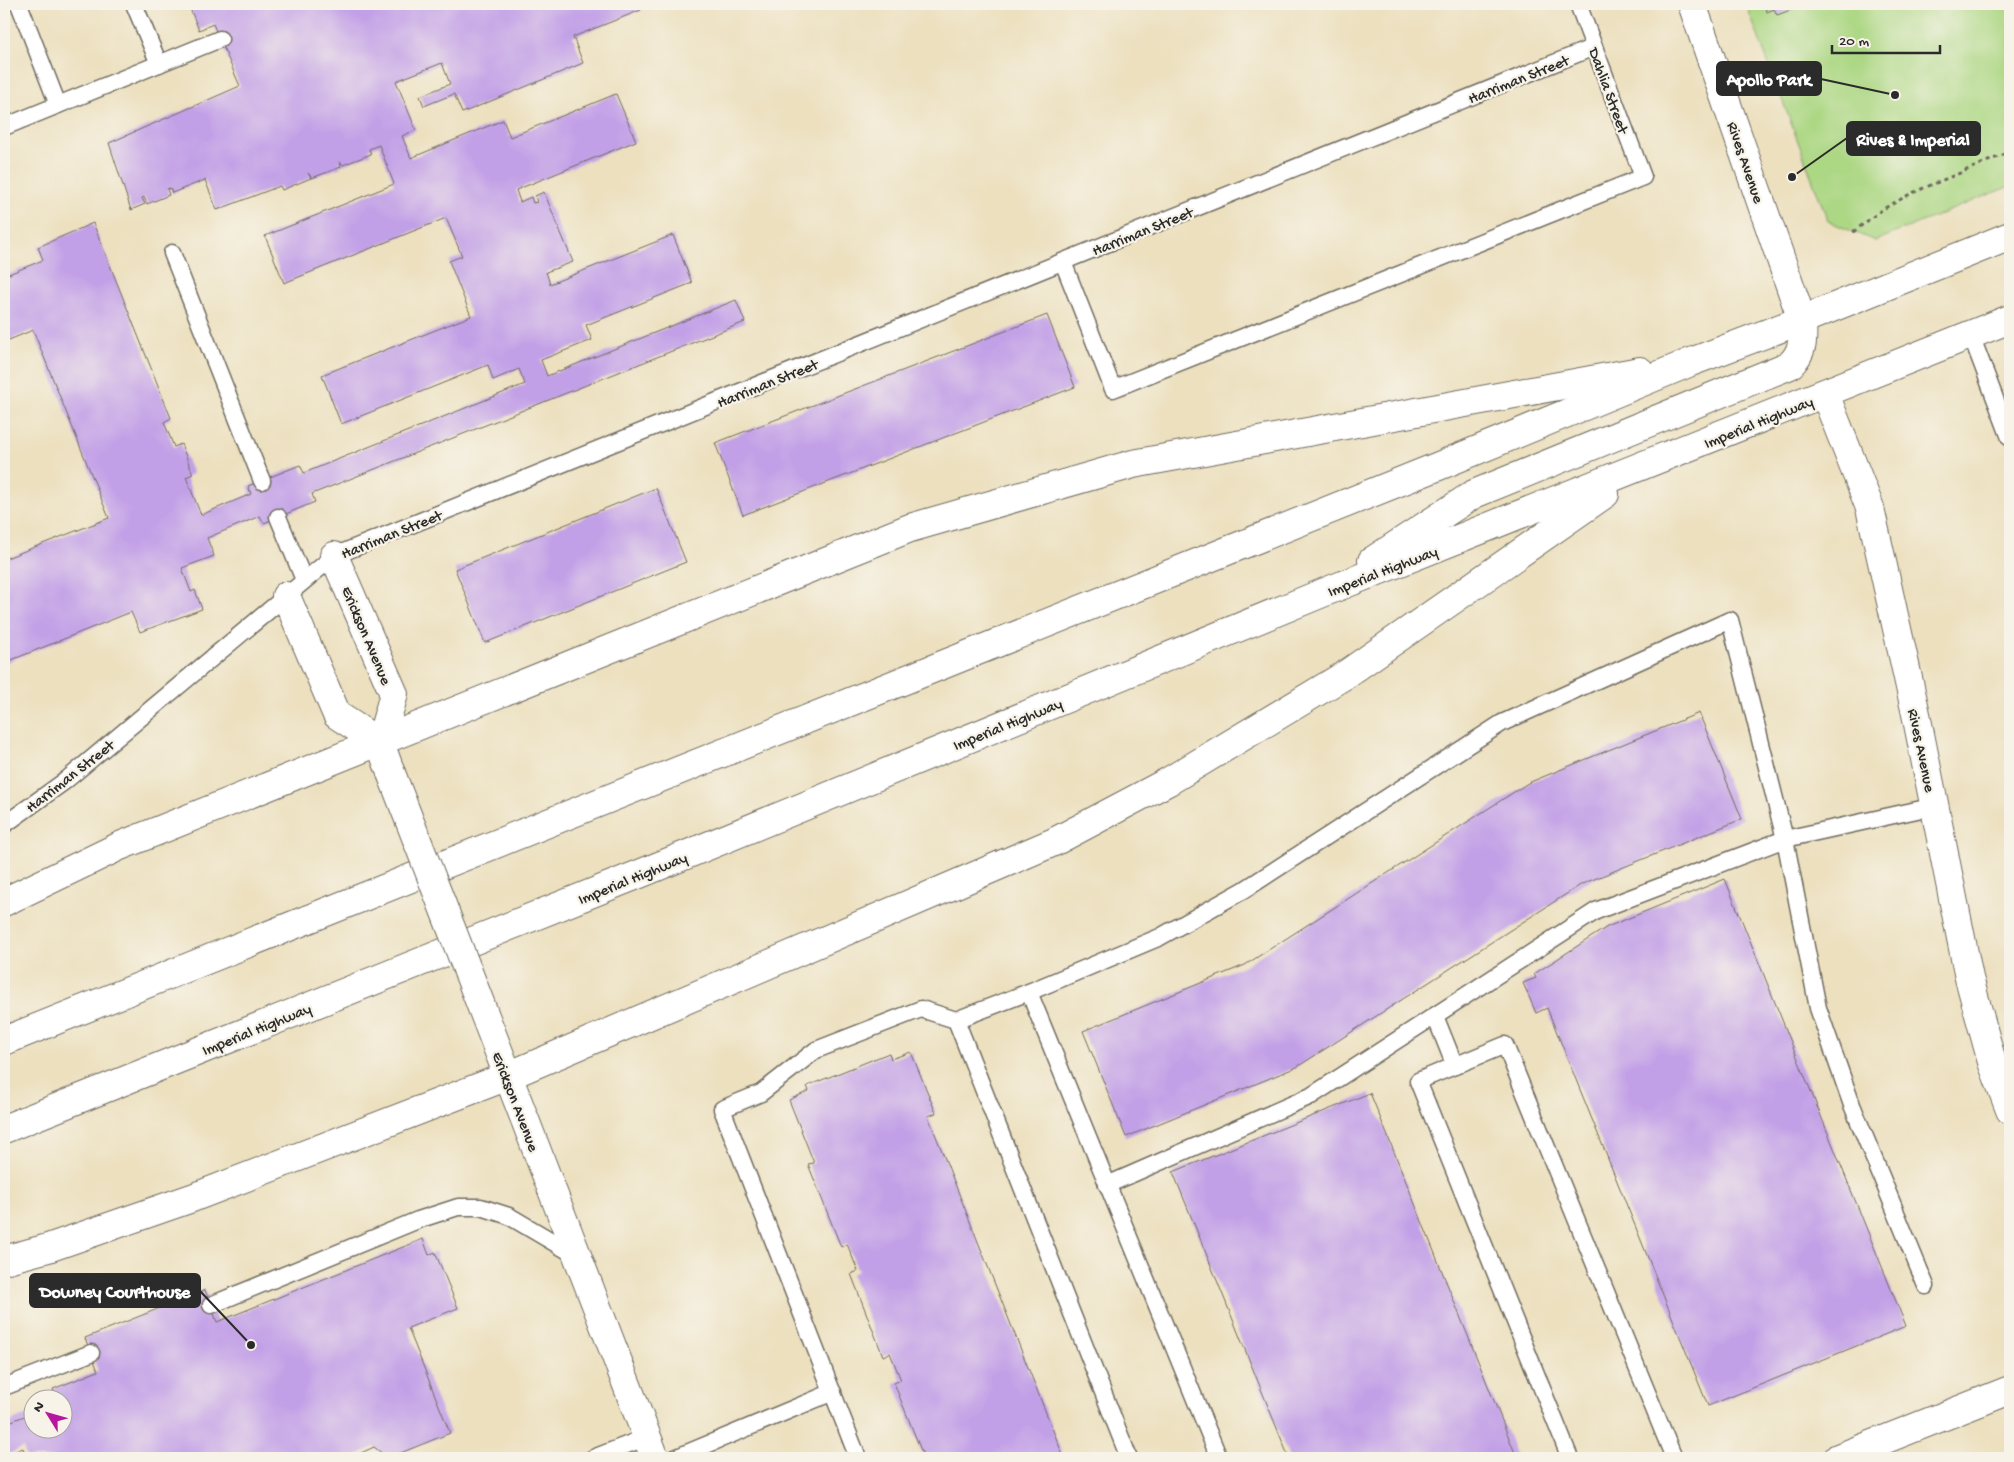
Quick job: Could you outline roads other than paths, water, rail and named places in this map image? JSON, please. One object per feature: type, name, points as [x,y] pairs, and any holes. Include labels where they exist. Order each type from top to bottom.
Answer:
[{"type":"main road","name":"Rives Avenue","points":[[1325,592],[1474,494],[1790,366],[1799,356],[1804,342],[1802,320],[1692,4]]},
{"type":"main road","points":[[4,1041],[1430,470],[1691,362],[1802,320],[2010,236]]},
{"type":"main road","name":"Imperial Highway","points":[[4,1129],[642,873],[1325,592],[1644,467],[2010,319]]},
{"type":"main road","points":[[4,902],[120,846],[380,743],[910,528],[1133,464],[1446,405],[1691,362]]},
{"type":"main road","name":"Rives Avenue","points":[[1825,394],[1870,508],[1935,806],[1969,978],[1992,1062],[2010,1110]]},
{"type":"main road","points":[[4,1260],[48,1248],[192,1198],[508,1076],[1054,842],[1169,781],[1345,675],[1644,467]]},
{"type":"main road","name":"Erickson Avenue","points":[[334,556],[394,694],[380,743],[391,774],[651,1448]]},
{"type":"main road","points":[[295,588],[337,715],[380,743]]},
{"type":"main road","points":[[1849,1456],[2010,1390]]},
{"type":"lane","points":[[19,4],[58,105]]},
{"type":"lane","points":[[134,4],[159,64]]},
{"type":"lane","name":"Dahlia Street","points":[[1063,262],[1113,389],[1643,177],[1578,4]]},
{"type":"lane","points":[[4,127],[220,39]]},
{"type":"lane","name":"Harriman Street","points":[[4,825],[65,781],[334,556],[1594,47]]},
{"type":"lane","points":[[172,253],[262,481]]},
{"type":"lane","points":[[1971,335],[2010,438]]},
{"type":"lane","points":[[278,517],[295,588]]},
{"type":"lane","points":[[858,1458],[722,1109],[761,1093],[816,1050],[921,1009],[956,1020],[1029,992],[1160,937],[1244,890],[1502,723],[1730,620],[1784,839],[1818,1008],[1852,1105],[1926,1286]]},
{"type":"lane","points":[[1107,1185],[1311,1096],[1596,911],[1784,839],[1935,806]]},
{"type":"lane","points":[[1029,992],[1219,1458]]},
{"type":"lane","points":[[1434,1016],[1455,1066]]},
{"type":"lane","points":[[956,1020],[1129,1458]]},
{"type":"lane","points":[[1570,1458],[1418,1081],[1505,1045],[1674,1458]]},
{"type":"lane","points":[[210,1305],[418,1220],[458,1207],[481,1207],[509,1216],[577,1256]]},
{"type":"lane","points":[[4,1387],[90,1353]]},
{"type":"lane","points":[[675,1458],[833,1392]]},
{"type":"lane","points":[[593,1458],[651,1448]]},
{"type":"place","name":"Apollo Park","points":[[1895,95]]},
{"type":"place","name":"Rives & Imperial","points":[[1792,177]]},
{"type":"place","name":"Downey Courthouse","points":[[251,1345]]}]
